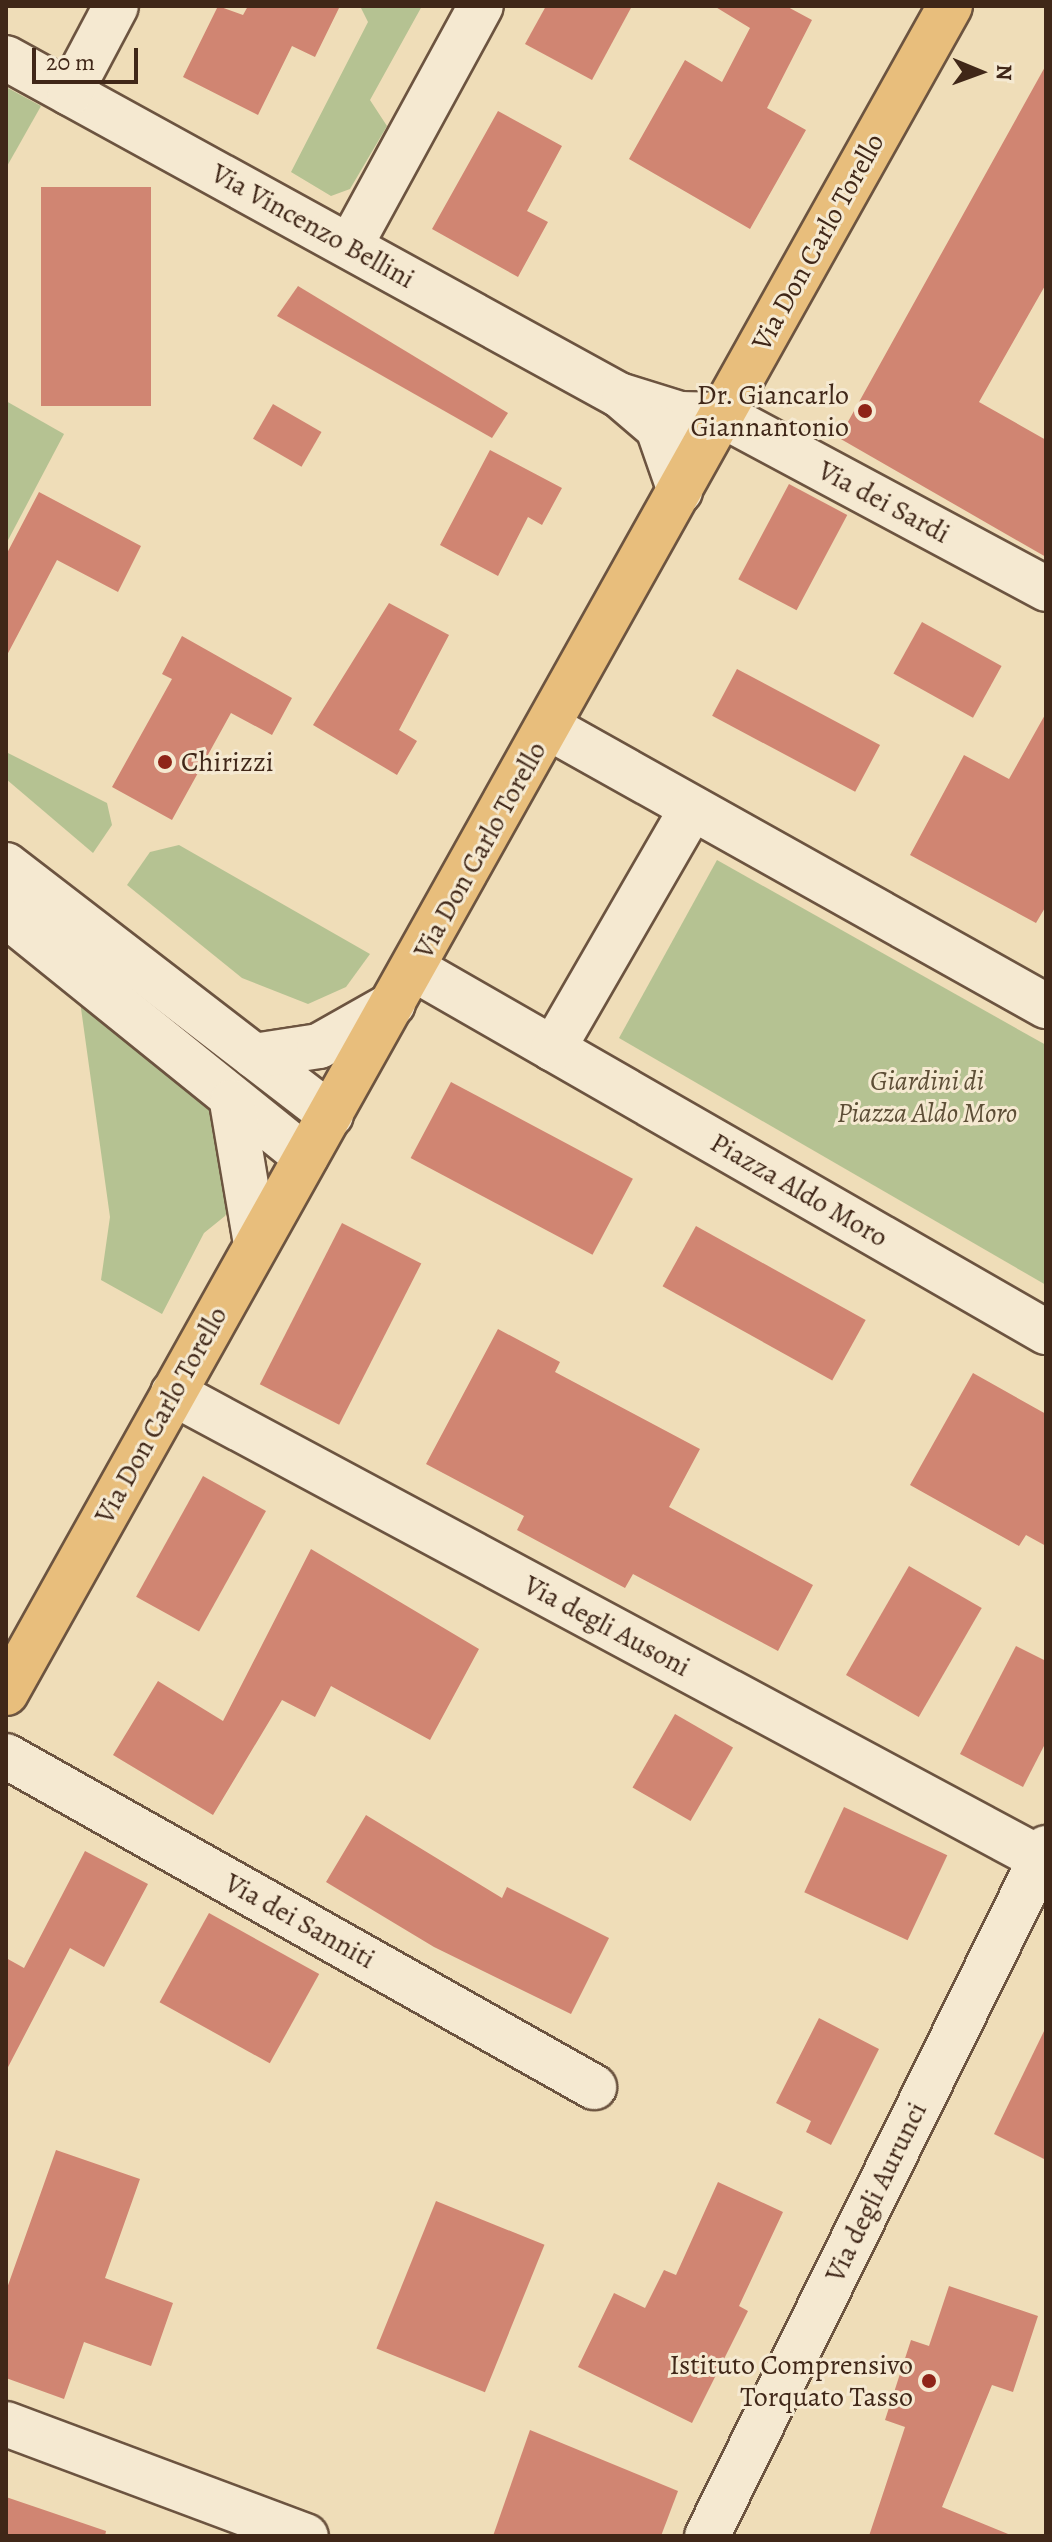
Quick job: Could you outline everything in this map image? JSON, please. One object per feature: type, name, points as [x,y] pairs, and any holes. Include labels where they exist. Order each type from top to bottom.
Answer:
[{"type":"main road","name":"Via Don Carlo Torello","points":[[6,1693],[950,6]]},
{"type":"street","points":[[70,93],[116,6]]},
{"type":"street","points":[[350,246],[481,6]]},
{"type":"street","name":"Via Vincenzo Bellini","points":[[6,58],[619,395],[658,428],[680,491]]},
{"type":"street","name":"Via Vincenzo Bellini","points":[[619,395],[680,414],[722,415]]},
{"type":"street","name":"Via dei Sardi","points":[[722,415],[1046,589]]},
{"type":"street","points":[[548,727],[1046,1006]]},
{"type":"street","points":[[553,1049],[692,808]]},
{"type":"street","points":[[6,865],[331,1115]]},
{"type":"street","points":[[6,915],[232,1102],[306,1157]]},
{"type":"street","points":[[254,1056],[319,1046],[404,986]]},
{"type":"street","name":"Piazza Aldo Moro","points":[[404,986],[553,1049],[1046,1332]]},
{"type":"street","points":[[232,1102],[256,1244]]},
{"type":"street","name":"Via degli Ausoni","points":[[173,1393],[1043,1854]]},
{"type":"street","name":"Via dei Sanniti","points":[[6,1756],[594,2087]]},
{"type":"street","name":"Via degli Aurunci","points":[[707,2536],[1043,1854]]},
{"type":"street","points":[[6,2424],[306,2536]]},
{"type":"green space","points":[[360,6],[422,6],[370,100],[387,126],[350,189],[331,196],[291,172],[368,22]]},
{"type":"green space","points":[[6,87],[41,106],[6,168]]},
{"type":"green space","points":[[6,401],[64,434],[6,544]]},
{"type":"green space","points":[[6,752],[107,803],[112,825],[93,853],[6,779]]},
{"type":"green space","points":[[179,845],[370,954],[346,987],[308,1004],[242,978],[127,885],[150,852]]},
{"type":"green space","name":"Giardini di Piazza Aldo Moro","points":[[717,860],[1046,1045],[1046,1285],[619,1038]]},
{"type":"green space","points":[[79,994],[230,1105],[238,1189],[225,1216],[204,1233],[162,1314],[101,1280],[110,1217]]},
{"type":"building","points":[[218,6],[243,15],[248,6],[340,6],[315,57],[292,46],[258,115],[183,77]]},
{"type":"building","points":[[546,6],[632,6],[592,80],[525,44]]},
{"type":"building","points":[[714,6],[786,6],[812,20],[767,108],[806,130],[750,229],[629,159],[685,60],[722,82],[750,28]]},
{"type":"building","points":[[1046,65],[1046,284],[979,402],[1046,440],[1046,557],[839,438]]},
{"type":"building","points":[[498,111],[562,146],[527,211],[548,222],[518,277],[432,229]]},
{"type":"building","points":[[41,187],[151,187],[151,406],[41,406]]},
{"type":"building","points":[[298,286],[508,413],[492,438],[277,316]]},
{"type":"building","points":[[273,404],[321,432],[301,467],[253,439]]},
{"type":"building","points":[[490,450],[562,488],[542,525],[528,517],[498,576],[440,545]]},
{"type":"building","points":[[789,484],[847,515],[797,610],[738,579]]},
{"type":"building","points":[[39,492],[141,546],[118,592],[57,560],[6,657],[6,555]]},
{"type":"building","points":[[389,603],[449,635],[399,730],[417,741],[397,775],[313,725]]},
{"type":"building","points":[[922,622],[1002,666],[973,718],[893,674]]},
{"type":"building","points":[[182,636],[292,698],[272,735],[231,713],[172,820],[112,787],[172,679],[162,674]]},
{"type":"building","points":[[737,669],[880,745],[855,792],[712,716]]},
{"type":"building","points":[[1046,713],[1046,906],[1036,923],[910,855],[964,755],[1009,779]]},
{"type":"building","points":[[451,1082],[633,1179],[593,1255],[411,1158]]},
{"type":"building","points":[[342,1223],[421,1263],[339,1425],[260,1384]]},
{"type":"building","points":[[696,1226],[866,1320],[832,1380],[663,1286]]},
{"type":"building","points":[[498,1329],[560,1362],[555,1372],[700,1449],[669,1507],[813,1585],[778,1651],[633,1574],[625,1588],[517,1530],[524,1516],[426,1464]]},
{"type":"building","points":[[973,1373],[1046,1414],[1046,1546],[1026,1535],[1019,1546],[910,1485]]},
{"type":"building","points":[[203,1476],[266,1511],[199,1632],[136,1597]]},
{"type":"building","points":[[311,1549],[479,1649],[430,1740],[331,1686],[315,1717],[282,1700],[213,1815],[113,1755],[158,1681],[223,1721]]},
{"type":"building","points":[[909,1566],[982,1608],[919,1717],[846,1675]]},
{"type":"building","points":[[1016,1646],[1046,1661],[1046,1742],[1023,1787],[960,1754]]},
{"type":"building","points":[[675,1714],[733,1748],[691,1821],[632,1788]]},
{"type":"building","points":[[844,1807],[947,1855],[908,1940],[804,1892]]},
{"type":"building","points":[[366,1815],[502,1898],[507,1887],[609,1938],[571,2014],[434,1947],[326,1882]]},
{"type":"building","points":[[85,1851],[148,1884],[104,1967],[70,1948],[6,2071],[6,1958],[24,1968]]},
{"type":"building","points":[[209,1913],[319,1974],[270,2063],[160,2002]]},
{"type":"building","points":[[819,2018],[879,2049],[831,2145],[806,2132],[811,2121],[776,2103]]},
{"type":"building","points":[[1046,2027],[1046,2160],[994,2134]]},
{"type":"building","points":[[56,2150],[140,2179],[105,2278],[173,2303],[151,2366],[84,2342],[64,2399],[6,2378],[6,2291]]},
{"type":"building","points":[[718,2182],[783,2212],[739,2306],[748,2311],[692,2423],[578,2367],[614,2293],[645,2308],[664,2270],[676,2275]]},
{"type":"building","points":[[436,2201],[544,2245],[485,2392],[376,2348]]},
{"type":"building","points":[[949,2286],[1038,2316],[1013,2392],[992,2385],[942,2507],[1013,2536],[869,2536],[905,2427],[885,2420],[911,2340],[929,2346]]},
{"type":"building","points":[[530,2430],[678,2491],[661,2536],[493,2536]]},
{"type":"building","points":[[6,2497],[106,2531],[105,2536],[6,2536]]},
{"type":"place","name":"Dr. Giancarlo Giannantonio","points":[[865,411]]},
{"type":"place","name":"Chirizzi","points":[[165,762]]},
{"type":"place","name":"Istituto Comprensivo Torquato Tasso","points":[[929,2381]]}]
